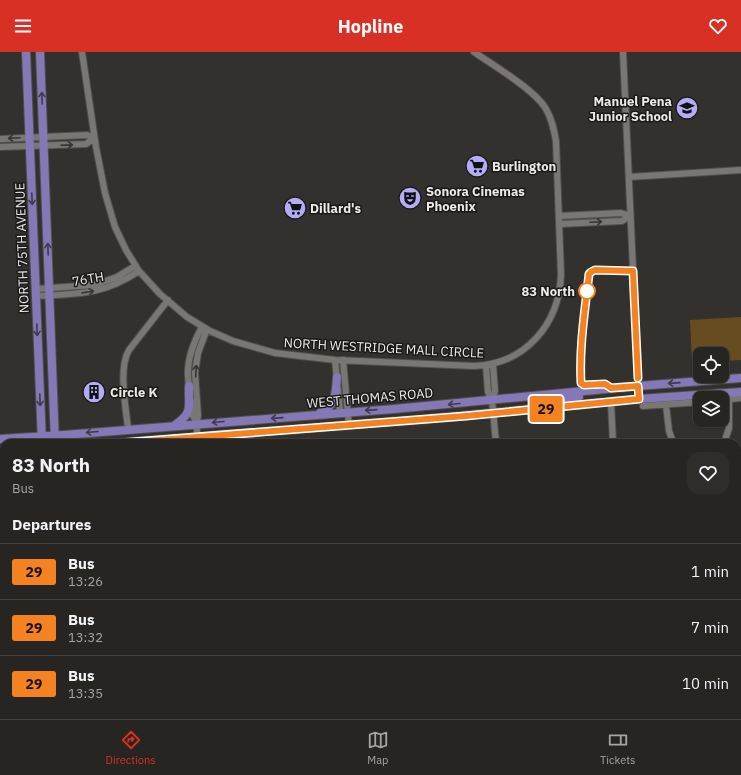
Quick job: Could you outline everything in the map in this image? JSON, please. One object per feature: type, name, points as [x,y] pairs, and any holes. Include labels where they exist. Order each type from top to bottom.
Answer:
[{"type":"main road","name":"NORTH 75TH AVENUE","points":[[26,52],[42,439]]},
{"type":"main road","name":"NORTH 75TH AVENUE","points":[[40,52],[55,439]]},
{"type":"main road","points":[[316,414],[325,411],[334,401],[337,377]]},
{"type":"main road","name":"WEST THOMAS ROAD","points":[[55,439],[128,430],[741,378]]},
{"type":"main road","points":[[174,426],[183,420],[188,413],[189,386]]},
{"type":"main road","points":[[554,408],[554,403],[558,401],[583,396],[600,390]]},
{"type":"main road","name":"WEST THOMAS ROAD","points":[[171,439],[493,414],[610,402],[641,403],[741,392]]},
{"type":"main road","points":[[344,412],[346,426]]},
{"type":"main road","name":"WEST THOMAS ROAD","points":[[0,438],[21,439]]},
{"type":"street","name":"NORTH WESTRIDGE MALL CIRCLE","points":[[82,52],[95,141],[105,193],[111,215],[126,250],[135,266],[168,300],[188,317],[205,328],[232,341],[269,352],[335,360],[474,366],[490,365],[510,358],[527,347],[544,329],[556,306],[560,291],[561,279],[556,141],[552,124],[546,109],[538,99],[474,52]]},
{"type":"street","points":[[623,52],[638,386],[641,403]]},
{"type":"street","points":[[0,139],[30,142]]},
{"type":"street","points":[[0,147],[43,141],[86,144],[95,141]]},
{"type":"street","points":[[629,177],[741,170]]},
{"type":"street","points":[[559,220],[621,213],[630,216]]},
{"type":"street","name":"76TH","points":[[49,292],[94,285],[117,277],[135,266]]},
{"type":"street","name":"76TH","points":[[36,292],[84,293],[100,290],[124,281],[139,271]]},
{"type":"street","points":[[128,430],[124,379],[125,358],[129,350],[168,300]]},
{"type":"street","points":[[197,437],[189,386],[188,369],[190,354],[193,346],[205,328]]},
{"type":"street","points":[[196,424],[198,415],[195,373],[198,353],[205,328]]},
{"type":"street","points":[[335,360],[344,412]]},
{"type":"street","points":[[343,360],[344,412]]},
{"type":"street","points":[[490,365],[488,392],[492,400],[496,439]]},
{"type":"street","points":[[729,400],[741,398]]},
{"type":"street","points":[[610,402],[613,439]]},
{"type":"street","name":"WEST THOMAS ROAD","points":[[641,403],[666,404],[693,402]]},
{"type":"street","points":[[666,404],[668,431],[672,439]]},
{"type":"street","points":[[726,437],[729,427]]},
{"type":"shaded area","points":[[741,317],[741,360],[729,361],[729,347],[693,347],[692,362],[690,320]]},
{"type":"bus line","name":"29","points":[[174,439],[466,416],[639,399],[638,386],[611,388],[605,384],[584,385],[581,383],[580,368],[585,300],[589,274],[595,270],[633,271],[638,378]]},
{"type":"place","name":"Manuel Pena Junior School","points":[[687,108]]},
{"type":"place","name":"Burlington","points":[[477,166]]},
{"type":"place","name":"Sonora Cinemas Phoenix","points":[[410,198]]},
{"type":"place","name":"Dillard's","points":[[295,208]]},
{"type":"place","name":"83 North","points":[[587,291]]},
{"type":"place","name":"Circle K","points":[[94,392]]}]
